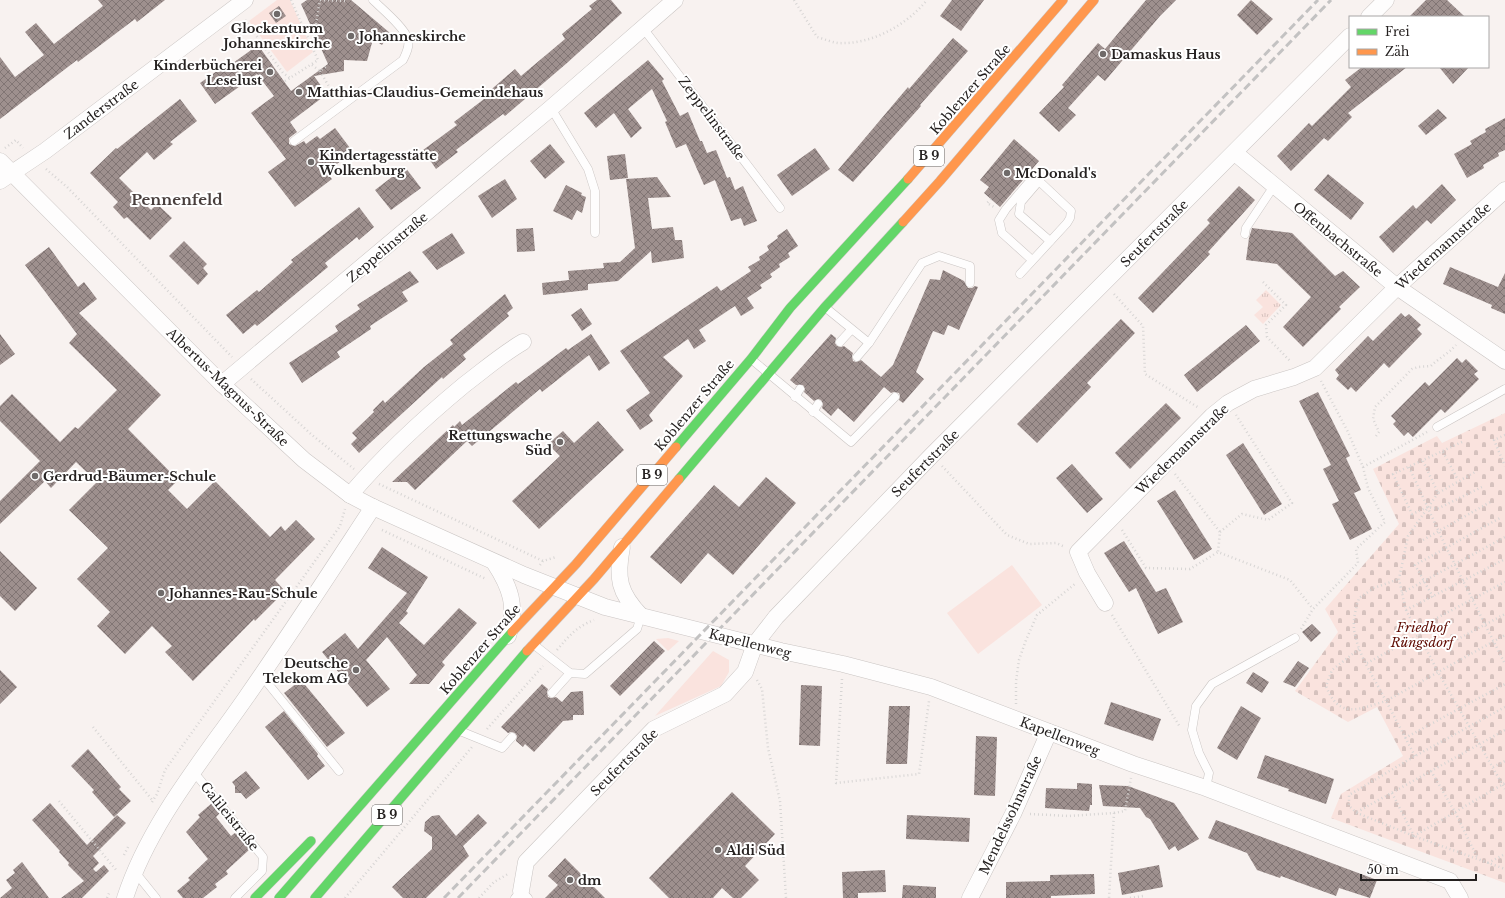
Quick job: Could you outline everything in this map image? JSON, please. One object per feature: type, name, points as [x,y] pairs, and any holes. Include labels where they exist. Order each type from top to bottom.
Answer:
[{"type":"main road","name":"Koblenzer Straße","points":[[279,898],[508,636],[581,558],[751,359],[790,308],[940,144],[1063,0]]},
{"type":"main road","name":"B 9","points":[[315,898],[533,644],[622,546],[825,307],[940,181],[1091,2]]},
{"type":"main road","points":[[428,781],[459,731]]},
{"type":"main road","points":[[353,799],[364,790],[383,780]]},
{"type":"main road","points":[[256,898],[315,837]]},
{"type":"street","name":"Zeppelinstraße","points":[[222,384],[551,108],[675,0]]},
{"type":"street","points":[[1370,16],[1386,0]]},
{"type":"street","name":"Zanderstraße","points":[[6,177],[34,159],[241,4]]},
{"type":"street","name":"Seufertstraße","points":[[526,862],[654,729],[726,694],[745,672],[754,644],[776,617],[932,455],[1349,37]]},
{"type":"street","name":"Offenbachstraße","points":[[1234,153],[1397,287],[1505,361]]},
{"type":"street","name":"Albertus-Magnus-Straße","points":[[1,156],[6,177],[222,384],[304,460],[350,495],[373,507],[494,562],[577,597]]},
{"type":"street","name":"Wiedemannstraße","points":[[1078,552],[1212,416],[1228,403],[1254,389],[1308,371],[1397,287],[1505,190]]},
{"type":"street","points":[[350,495],[379,462],[434,410],[505,352],[523,342]]},
{"type":"street","name":"Galileistraße","points":[[124,898],[135,872],[175,797],[261,674],[373,507]]},
{"type":"street","points":[[622,546],[618,568],[620,584],[630,605],[641,616]]},
{"type":"street","points":[[1078,552],[1087,574],[1105,603]]},
{"type":"street","points":[[494,562],[505,579],[511,597],[512,623],[508,636]]},
{"type":"street","name":"Kapellenweg","points":[[577,597],[604,607],[843,664],[930,687],[1133,764],[1206,788],[1450,881],[1460,898]]},
{"type":"street","name":"Mendelssohnstraße","points":[[970,898],[1013,814],[1049,732]]},
{"type":"street","points":[[522,896],[526,862]]},
{"type":"lane","points":[[294,141],[403,60],[407,52],[408,39],[403,31],[372,0]]},
{"type":"lane","name":"Zeppelinstraße","points":[[643,28],[780,208]]},
{"type":"lane","points":[[551,108],[588,169],[595,191],[595,233]]},
{"type":"lane","points":[[1020,274],[1067,223],[1071,214],[1071,211],[1041,182],[1030,181],[1006,209],[999,220],[1002,233],[1032,260]]},
{"type":"lane","points":[[1041,182],[1021,202],[1019,214],[1050,241]]},
{"type":"lane","points":[[1245,234],[1246,228],[1274,186]]},
{"type":"lane","points":[[857,357],[869,343],[922,263],[939,256],[970,266],[970,283]]},
{"type":"lane","points":[[825,307],[851,330],[869,343]]},
{"type":"lane","points":[[840,342],[851,330]]},
{"type":"lane","points":[[751,359],[850,442],[895,397]]},
{"type":"lane","points":[[795,397],[800,389]]},
{"type":"lane","points":[[1436,427],[1505,389]]},
{"type":"lane","points":[[813,412],[818,404]]},
{"type":"lane","points":[[533,644],[570,672],[585,674],[637,629],[641,616]]},
{"type":"lane","points":[[1206,788],[1209,773],[1192,730],[1196,706],[1212,684],[1296,638]]},
{"type":"lane","points":[[552,693],[570,672]]},
{"type":"lane","points":[[261,674],[338,772]]},
{"type":"lane","points":[[459,731],[502,748],[512,737]]},
{"type":"lane","name":"Galileistraße","points":[[194,771],[263,856],[262,870],[235,898]]},
{"type":"lane","points":[[135,872],[156,898]]},
{"type":"path","points":[[285,81],[318,60],[291,0]]},
{"type":"path","points":[[316,24],[320,0],[346,1]]},
{"type":"path","points":[[794,0],[817,37],[838,43],[869,39],[893,28],[922,7],[927,0]]},
{"type":"path","points":[[241,4],[283,73],[290,78]]},
{"type":"path","points":[[312,65],[320,71],[340,106]]},
{"type":"path","points":[[320,71],[328,65]]},
{"type":"path","points":[[1,156],[16,140],[34,159],[67,187],[242,368]]},
{"type":"path","points":[[1263,282],[1286,305],[1266,325],[1267,337],[1308,371],[1348,432],[1363,467],[1368,488],[1385,522],[1356,549],[1358,563],[1313,608],[1296,638]]},
{"type":"path","points":[[1104,283],[1143,326],[1145,374],[1212,416]]},
{"type":"path","points":[[1376,436],[1379,432],[1373,419],[1375,407],[1412,369],[1431,366],[1438,358],[1448,354],[1465,334]]},
{"type":"path","points":[[1220,532],[1242,514],[1268,520],[1292,503],[1228,403]]},
{"type":"path","points":[[1363,467],[1436,427]]},
{"type":"path","points":[[1505,435],[1494,440],[1505,466]]},
{"type":"path","points":[[1462,442],[1393,474],[1412,514],[1428,507],[1438,510],[1484,486]]},
{"type":"path","points":[[1443,452],[1458,480]]},
{"type":"path","points":[[932,455],[984,508],[1007,535],[1028,544],[1056,543],[1078,552]]},
{"type":"path","points":[[1423,461],[1438,493]]},
{"type":"path","points":[[1166,463],[1220,532],[1218,552]]},
{"type":"path","points":[[1409,467],[1462,581],[1505,664]]},
{"type":"path","points":[[1477,471],[1458,480],[1438,493],[1408,536],[1398,579],[1406,610],[1438,672],[1479,744],[1504,784],[1505,789]]},
{"type":"path","points":[[150,807],[165,770],[340,526],[350,495]]},
{"type":"path","points":[[1423,540],[1492,501]]},
{"type":"path","points":[[1114,516],[1146,568],[1190,569],[1218,552]]},
{"type":"path","points":[[1433,598],[1415,565],[1500,518]]},
{"type":"path","points":[[1402,594],[1505,537]]},
{"type":"path","points":[[1218,552],[1290,580],[1313,608]]},
{"type":"path","points":[[1406,610],[1433,598],[1505,559]]},
{"type":"path","points":[[1015,719],[1016,680],[1019,660],[1026,640],[1038,615],[1087,574]]},
{"type":"path","points":[[1398,579],[1374,588],[1359,598],[1355,614],[1354,629],[1359,649],[1415,756]]},
{"type":"path","points":[[1416,629],[1505,582]]},
{"type":"path","points":[[1105,603],[1181,727],[1192,730]]},
{"type":"path","points":[[1443,647],[1505,614]]},
{"type":"path","points":[[1367,663],[1420,635]]},
{"type":"path","points":[[1359,649],[1332,670],[1326,686],[1330,699],[1339,707],[1349,710],[1386,701],[1505,635]]},
{"type":"path","points":[[843,664],[836,783],[920,774],[930,687]]},
{"type":"path","points":[[745,672],[756,677],[762,689],[768,748],[780,801],[786,898]]},
{"type":"path","points":[[1405,738],[1505,684]]},
{"type":"path","points":[[1505,707],[1415,756],[1349,795],[1349,806],[1357,812],[1414,836],[1505,869]]},
{"type":"path","points":[[93,726],[153,801]]},
{"type":"path","points":[[1357,812],[1505,730]]},
{"type":"path","points":[[1493,767],[1505,760]]},
{"type":"path","points":[[1013,814],[1069,816],[1125,811],[1133,764]]},
{"type":"path","points":[[1431,771],[1455,812],[1479,859]]},
{"type":"path","points":[[1414,836],[1504,784]]},
{"type":"path","points":[[1392,793],[1414,836]]},
{"type":"path","points":[[60,801],[118,871]]},
{"type":"path","points":[[1109,898],[1114,813]]},
{"type":"path","points":[[123,857],[130,843]]},
{"type":"path","points":[[1488,863],[1505,854]]},
{"type":"path","points":[[479,898],[494,882],[526,862]]},
{"type":"path","points":[[115,878],[120,864]]},
{"type":"path","points":[[107,898],[112,885]]},
{"type":"path","points":[[1130,898],[1143,896]]},
{"type":"green space","points":[[277,0],[290,0],[313,52],[287,72],[249,21]]},
{"type":"green space","points":[[1266,290],[1281,305],[1263,324],[1254,315],[1263,307],[1256,300]]},
{"type":"green space","name":"Friedhof Rüngsdorf","points":[[1505,413],[1505,883],[1331,818],[1341,794],[1403,756],[1377,707],[1348,722],[1295,691],[1338,632],[1325,609],[1399,524],[1373,469],[1437,436],[1442,443]]},
{"type":"green space","points":[[1012,565],[1042,605],[978,654],[947,613]]},
{"type":"green space","points":[[668,638],[679,641],[668,651],[656,639]]},
{"type":"green space","points":[[713,651],[729,660],[729,672],[721,686],[655,716]]},
{"type":"building","points":[[98,0],[165,0],[137,22],[135,19],[78,62],[77,60],[0,119],[0,57],[15,77],[44,55],[25,32],[36,23],[54,44],[103,6]]},
{"type":"building","points":[[307,0],[351,0],[390,33],[382,45],[373,39],[367,61],[344,60],[344,71],[314,76],[327,94],[290,122],[297,132],[289,138],[289,144],[295,146],[304,141],[306,144],[317,136],[320,139],[335,128],[353,152],[326,172],[332,179],[295,207],[268,172],[286,159],[251,113],[274,96],[257,74],[215,104],[200,83],[231,61],[233,63],[258,45],[291,91],[328,64],[301,4]]},
{"type":"building","points":[[597,0],[611,0],[622,13],[505,116],[503,114],[456,150],[458,152],[436,169],[423,150],[457,125],[454,122],[488,96],[486,94],[515,69],[521,76],[565,39],[562,34],[592,9],[589,6]]},
{"type":"building","points":[[952,0],[984,0],[961,31],[940,16]]},
{"type":"building","points":[[1146,0],[1176,0],[1160,16],[1105,81],[1098,75],[1068,108],[1076,115],[1059,132],[1039,113],[1064,87],[1062,85],[1098,43],[1105,49]]},
{"type":"building","points":[[1251,0],[1273,19],[1257,35],[1237,15]]},
{"type":"building","points":[[1426,0],[1447,0],[1464,16],[1410,16]]},
{"type":"building","name":"Glockenturm Johanneskirche","points":[[279,6],[286,16],[276,23],[269,13]]},
{"type":"building","points":[[953,38],[968,51],[853,182],[838,170],[908,87],[909,89]]},
{"type":"building","points":[[648,60],[664,79],[662,81],[680,116],[688,112],[700,141],[702,141],[707,153],[716,150],[727,178],[730,177],[735,190],[743,186],[757,221],[744,226],[741,218],[731,221],[715,180],[704,185],[686,144],[676,148],[665,122],[667,121],[652,89],[628,109],[642,128],[631,138],[614,113],[596,128],[584,113]]},
{"type":"building","points":[[1361,68],[1406,68],[1348,113],[1352,117],[1328,141],[1324,138],[1291,171],[1277,156],[1309,123],[1312,126],[1351,87],[1345,80]]},
{"type":"building","points":[[1440,68],[1468,68],[1453,84]]},
{"type":"building","points":[[180,99],[197,121],[170,142],[173,144],[154,160],[147,152],[119,178],[151,210],[157,204],[172,218],[150,240],[127,217],[124,219],[113,207],[118,202],[90,173],[116,148],[117,149]]},
{"type":"building","points":[[1438,109],[1447,118],[1426,135],[1418,126]]},
{"type":"building","points":[[1505,118],[1505,150],[1498,153],[1499,156],[1483,165],[1484,168],[1467,178],[1454,154],[1472,144],[1470,141],[1486,132],[1485,129]]},
{"type":"building","name":"McDonald's","points":[[1014,139],[1039,161],[1000,207],[984,193],[989,187],[980,180]]},
{"type":"building","points":[[550,144],[565,162],[545,179],[530,161]]},
{"type":"building","points":[[815,148],[830,169],[792,196],[777,175]]},
{"type":"building","points":[[625,154],[628,178],[610,180],[607,156]]},
{"type":"building","points":[[405,167],[421,188],[391,210],[375,190]]},
{"type":"building","points":[[1328,174],[1364,203],[1351,220],[1314,190]]},
{"type":"building","points":[[657,177],[671,197],[648,198],[652,229],[673,227],[675,240],[682,240],[684,258],[652,263],[651,251],[618,281],[588,284],[588,290],[543,295],[542,283],[569,280],[568,271],[604,268],[603,263],[620,262],[635,248],[626,179]]},
{"type":"building","points":[[505,179],[517,199],[492,218],[478,196]]},
{"type":"building","points":[[1442,184],[1456,200],[1431,224],[1427,220],[1393,253],[1379,237],[1413,205],[1416,209]]},
{"type":"building","points":[[566,185],[582,193],[581,195],[586,197],[582,213],[577,210],[572,220],[553,211]]},
{"type":"building","points":[[1239,186],[1255,200],[1208,252],[1210,254],[1153,313],[1138,298],[1210,223],[1207,220]]},
{"type":"building","points":[[359,207],[374,227],[359,240],[357,237],[325,263],[328,267],[257,326],[255,324],[243,334],[226,315],[257,290],[259,292],[293,262],[291,260]]},
{"type":"building","points":[[533,228],[535,251],[517,252],[516,229]]},
{"type":"building","points":[[1252,228],[1292,233],[1335,276],[1343,271],[1360,287],[1339,307],[1341,309],[1303,347],[1283,327],[1311,297],[1277,264],[1246,260]]},
{"type":"building","points":[[787,229],[798,246],[788,253],[790,257],[779,264],[780,267],[770,274],[772,277],[760,285],[762,288],[747,298],[754,308],[741,316],[735,306],[699,330],[706,341],[694,349],[688,339],[663,357],[683,376],[649,415],[653,421],[640,430],[626,410],[650,393],[620,351],[717,286],[721,291],[751,271],[748,267],[760,260],[759,257],[769,250],[767,246]]},
{"type":"building","points":[[452,233],[465,253],[437,270],[422,252]]},
{"type":"building","points":[[184,241],[207,264],[203,268],[208,274],[198,285],[169,256]]},
{"type":"building","points":[[49,247],[78,287],[84,282],[97,299],[79,313],[161,395],[128,429],[178,480],[168,490],[187,509],[215,481],[270,537],[281,526],[285,531],[296,520],[315,539],[275,580],[285,591],[255,621],[254,619],[193,681],[165,652],[172,646],[152,626],[125,654],[97,626],[110,612],[77,579],[108,548],[69,510],[97,482],[76,462],[51,488],[45,481],[0,524],[0,501],[40,461],[0,421],[0,406],[12,394],[60,442],[75,427],[78,429],[117,390],[69,343],[77,334],[25,265]]},
{"type":"building","points":[[1450,267],[1498,287],[1505,273],[1505,314],[1491,308],[1492,305],[1443,284]]},
{"type":"building","points":[[943,270],[964,281],[968,288],[975,286],[978,287],[959,330],[948,325],[944,335],[933,331],[916,372],[924,379],[903,403],[899,400],[899,393],[891,393],[884,387],[854,422],[838,408],[831,416],[822,408],[823,404],[821,400],[818,399],[814,401],[804,392],[805,389],[803,385],[796,385],[790,380],[831,334],[836,338],[835,343],[837,346],[844,346],[853,353],[853,361],[856,362],[861,360],[881,377],[893,365],[930,279],[940,280]]},
{"type":"building","points":[[410,271],[419,282],[402,292],[408,301],[370,326],[371,329],[337,352],[340,357],[302,383],[289,363],[338,331],[335,326],[360,309],[357,305]]},
{"type":"building","points":[[505,294],[513,308],[507,313],[509,316],[463,355],[466,359],[443,379],[442,377],[359,453],[351,444],[357,438],[352,433],[374,412],[373,410],[383,400],[385,403],[424,367],[453,344],[450,340]]},
{"type":"building","points":[[581,308],[592,324],[582,331],[571,315]]},
{"type":"building","points":[[1401,313],[1405,317],[1409,314],[1421,325],[1417,329],[1422,334],[1389,368],[1384,363],[1356,392],[1351,387],[1348,390],[1336,379],[1339,375],[1335,370],[1368,336],[1373,341]]},
{"type":"building","points":[[1121,319],[1135,333],[1087,383],[1091,387],[1037,443],[1017,424]]},
{"type":"building","points":[[1246,325],[1260,341],[1197,392],[1184,375]]},
{"type":"building","points":[[0,334],[15,354],[0,365]]},
{"type":"building","points":[[591,334],[610,363],[599,371],[589,355],[542,392],[540,389],[472,446],[467,441],[415,490],[407,482],[392,482],[453,425],[454,427],[460,421],[462,425],[516,382],[518,384],[566,348],[568,350]]},
{"type":"building","points":[[1457,358],[1462,363],[1466,359],[1478,371],[1474,374],[1479,379],[1445,413],[1441,409],[1413,437],[1408,432],[1404,436],[1393,424],[1396,421],[1391,416],[1425,382],[1429,386]]},
{"type":"building","points":[[1318,392],[1350,456],[1346,458],[1361,490],[1354,493],[1372,529],[1350,540],[1332,504],[1339,501],[1323,469],[1331,465],[1299,401]]},
{"type":"building","points":[[1166,403],[1181,418],[1130,469],[1115,453]]},
{"type":"building","points":[[598,421],[624,450],[539,529],[512,501],[560,456],[548,444],[563,431],[574,443]]},
{"type":"building","points":[[1243,443],[1282,504],[1264,515],[1226,455]]},
{"type":"building","points":[[1072,464],[1103,499],[1087,513],[1056,478]]},
{"type":"building","points":[[766,477],[796,503],[733,575],[708,553],[681,584],[650,557],[714,485],[739,507]]},
{"type":"building","points":[[1175,490],[1212,549],[1194,560],[1157,501]]},
{"type":"building","points":[[1124,541],[1156,592],[1166,588],[1183,622],[1158,634],[1136,588],[1129,592],[1104,553]]},
{"type":"building","points":[[382,547],[428,577],[406,611],[408,613],[399,623],[424,645],[459,608],[477,623],[442,662],[445,665],[429,684],[409,684],[417,675],[387,637],[366,660],[390,689],[367,707],[322,652],[345,633],[358,649],[407,593],[368,568]]},
{"type":"building","points":[[0,551],[37,588],[15,611],[0,596]]},
{"type":"building","points":[[1312,624],[1321,633],[1311,642],[1302,632]]},
{"type":"building","points":[[654,641],[665,651],[620,696],[610,686]]},
{"type":"building","points":[[1298,661],[1309,668],[1295,687],[1283,682]]},
{"type":"building","points":[[0,670],[17,687],[0,704]]},
{"type":"building","points":[[1253,672],[1269,682],[1262,693],[1246,683]]},
{"type":"building","points":[[301,680],[345,733],[327,747],[284,693]]},
{"type":"building","points":[[542,684],[548,689],[548,697],[556,697],[562,702],[571,692],[583,691],[584,715],[573,715],[573,720],[563,721],[534,752],[525,744],[523,747],[516,741],[517,736],[515,733],[508,733],[501,727]]},
{"type":"building","points":[[801,685],[822,686],[820,746],[799,745]]},
{"type":"building","points":[[1111,702],[1161,719],[1153,741],[1104,724]]},
{"type":"building","points":[[889,706],[910,706],[907,764],[886,764]]},
{"type":"building","points":[[1241,706],[1261,718],[1237,760],[1217,748]]},
{"type":"building","points":[[284,711],[318,754],[317,756],[325,766],[308,780],[265,727]]},
{"type":"building","points":[[976,736],[997,737],[995,796],[974,795]]},
{"type":"building","points":[[88,749],[121,787],[119,789],[131,801],[114,817],[92,792],[94,790],[71,766]]},
{"type":"building","points":[[1265,755],[1334,779],[1326,804],[1288,791],[1289,789],[1257,778]]},
{"type":"building","points":[[246,771],[260,788],[246,799],[241,793],[235,793],[235,786],[232,782]]},
{"type":"building","points":[[1077,783],[1092,784],[1092,805],[1090,805],[1089,811],[1045,808],[1046,788],[1077,789]]},
{"type":"building","points":[[1099,785],[1128,786],[1174,803],[1199,839],[1178,851],[1175,846],[1169,850],[1150,819],[1146,817],[1140,808],[1103,806]]},
{"type":"building","name":"Aldi Süd","points":[[732,792],[775,834],[745,866],[759,880],[741,898],[733,898],[722,888],[713,898],[669,898],[649,878]]},
{"type":"building","points":[[50,803],[87,845],[117,815],[126,823],[93,856],[99,863],[93,869],[96,872],[104,865],[109,871],[82,898],[61,898],[84,881],[68,865],[69,863],[59,852],[60,851],[32,820]]},
{"type":"building","points":[[212,803],[220,813],[216,817],[231,836],[236,832],[250,849],[226,871],[228,874],[215,884],[217,887],[203,898],[183,898],[177,891],[190,880],[188,878],[208,859],[186,832],[200,817],[198,815]]},
{"type":"building","points":[[478,814],[487,823],[463,846],[469,856],[426,898],[403,898],[392,887],[432,849],[432,837],[424,831],[425,822],[432,816],[439,815],[456,836]]},
{"type":"building","points":[[907,815],[970,818],[969,842],[906,839]]},
{"type":"building","points":[[1216,820],[1377,880],[1370,898],[1339,888],[1336,896],[1281,876],[1280,878],[1257,870],[1247,853],[1208,838]]},
{"type":"building","name":"dm","points":[[565,858],[605,898],[545,898],[558,885],[548,876]]},
{"type":"building","points":[[22,862],[49,898],[0,898],[12,888],[6,880],[15,873],[13,870]]},
{"type":"building","points":[[1159,865],[1163,887],[1122,895],[1118,873]]},
{"type":"building","points":[[885,870],[886,892],[858,893],[858,898],[843,898],[842,872]]},
{"type":"building","points":[[1094,874],[1095,894],[1051,896],[1051,898],[1006,898],[1006,882],[1050,881],[1050,875]]},
{"type":"building","points":[[903,885],[936,887],[936,898],[902,898]]},
{"type":"railway","points":[[444,898],[1318,0]]},
{"type":"railway","points":[[458,898],[1331,0]]},
{"type":"traffic: fast","points":[[676,447],[751,359],[790,308],[908,179]]},
{"type":"traffic: fast","points":[[679,479],[825,307],[903,222]]},
{"type":"traffic: fast","points":[[279,898],[512,632]]},
{"type":"traffic: fast","points":[[315,898],[527,651]]},
{"type":"traffic: fast","points":[[255,898],[311,841]]},
{"type":"traffic: slow","points":[[908,179],[1063,0]]},
{"type":"traffic: slow","points":[[903,222],[940,181],[1094,0]]},
{"type":"traffic: slow","points":[[512,632],[576,564],[676,447]]},
{"type":"traffic: slow","points":[[527,651],[594,579],[679,479]]},
{"type":"place","name":"Glockenturm Johanneskirche","points":[[277,14]]},
{"type":"place","name":"Johanneskirche","points":[[351,36]]},
{"type":"place","name":"Damaskus Haus","points":[[1103,54]]},
{"type":"place","name":"Kinderbücherei Leselust","points":[[270,72]]},
{"type":"place","name":"Matthias-Claudius-Gemeindehaus","points":[[299,92]]},
{"type":"place","name":"Kindertagesstätte Wolkenburg","points":[[311,162]]},
{"type":"place","name":"McDonald's","points":[[1007,173]]},
{"type":"place","name":"Rettungswache Süd","points":[[560,442]]},
{"type":"place","name":"Gerdrud-Bäumer-Schule","points":[[35,476]]},
{"type":"place","name":"Johannes-Rau-Schule","points":[[161,593]]},
{"type":"place","name":"Deutsche Telekom AG","points":[[356,670]]},
{"type":"place","name":"Aldi Süd","points":[[718,850]]},
{"type":"place","name":"dm","points":[[570,880]]},
{"type":"district","name":"Pennenfeld","points":[[177,200]]}]
